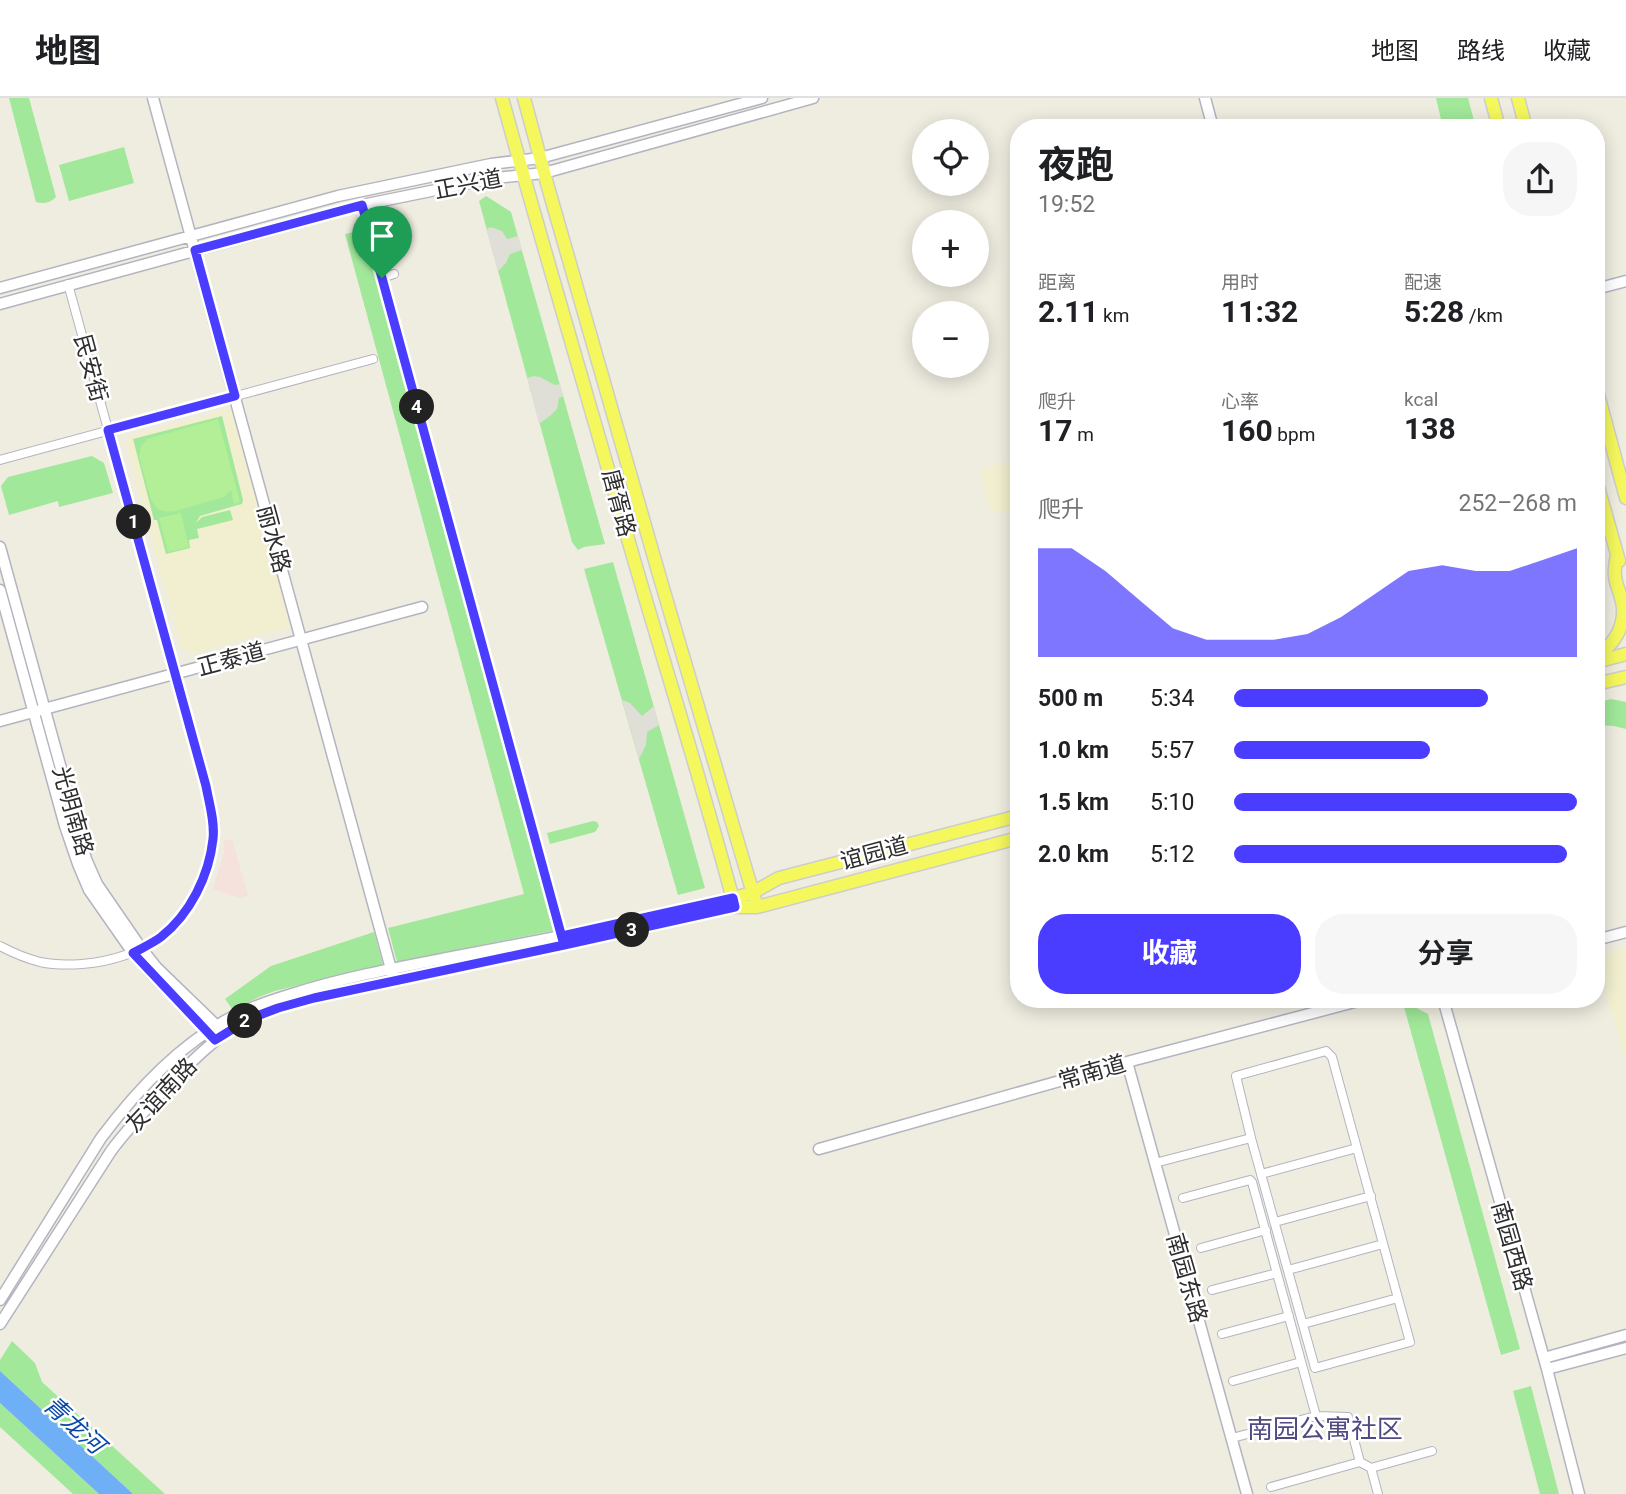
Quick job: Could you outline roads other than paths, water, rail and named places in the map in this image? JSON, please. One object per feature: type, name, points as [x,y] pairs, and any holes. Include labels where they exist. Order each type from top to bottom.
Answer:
[{"type":"main road","name":"丽水路","points":[[153,98],[392,974]]},
{"type":"main road","name":"唐胥路","points":[[502,98],[734,903]]},
{"type":"main road","name":"唐胥路","points":[[524,98],[660,578],[757,907]]},
{"type":"main road","name":"正兴道","points":[[0,288],[338,196],[491,164],[540,158],[762,98]]},
{"type":"main road","name":"正兴道","points":[[0,304],[362,205],[495,177],[544,173],[813,98]]},
{"type":"main road","points":[[1205,98],[1211,119]]},
{"type":"main road","points":[[1491,98],[1497,119]]},
{"type":"main road","points":[[1518,98],[1524,119]]},
{"type":"main road","points":[[1605,287],[1626,281]]},
{"type":"main road","points":[[1605,420],[1626,498]]},
{"type":"main road","points":[[1605,512],[1626,587]]},
{"type":"main road","name":"光明南路","points":[[0,547],[86,859],[97,884],[137,951]]},
{"type":"main road","points":[[1605,649],[1614,641],[1621,625],[1623,609],[1614,574],[1617,554]]},
{"type":"main road","name":"光明南路","points":[[0,590],[78,864],[89,890],[137,951],[157,968],[216,1033]]},
{"type":"main road","name":"正泰道","points":[[0,721],[422,607]]},
{"type":"main road","points":[[1605,660],[1626,654]]},
{"type":"main road","points":[[1605,682],[1626,677]]},
{"type":"main road","points":[[1605,688],[1626,686]]},
{"type":"main road","name":"谊园道","points":[[734,903],[779,878],[1010,818]]},
{"type":"main road","name":"谊园道","points":[[734,903],[757,907],[1010,840]]},
{"type":"main road","name":"友谊南路","points":[[0,1300],[99,1141],[177,1054],[216,1033],[278,1008],[392,974],[563,941],[734,903]]},
{"type":"main road","points":[[1605,938],[1626,932]]},
{"type":"main road","name":"常南道","points":[[819,1149],[1127,1062],[1332,1008]]},
{"type":"main road","name":"南园西路","points":[[1446,1008],[1579,1494]]},
{"type":"main road","name":"友谊南路","points":[[1,1319],[111,1151],[138,1117],[216,1033]]},
{"type":"main road","name":"南园东路","points":[[1127,1062],[1247,1494]]},
{"type":"main road","points":[[1545,1364],[1626,1335]]},
{"type":"main road","points":[[1545,1364],[1626,1348]]},
{"type":"street","points":[[362,205],[563,941]]},
{"type":"street","points":[[382,278],[394,274]]},
{"type":"street","name":"民安街","points":[[68,284],[212,813],[214,838],[198,890],[175,923],[160,938],[137,951]]},
{"type":"street","points":[[0,460],[373,359]]},
{"type":"street","points":[[0,946],[20,956],[67,965],[93,963],[137,951]]},
{"type":"street","points":[[1326,1051],[1332,1057],[1357,1148],[1410,1342],[1315,1368],[1236,1076],[1326,1051]]},
{"type":"street","points":[[1155,1163],[1251,1138]]},
{"type":"street","points":[[1261,1174],[1357,1148]]},
{"type":"street","points":[[1183,1198],[1250,1180],[1252,1182],[1316,1416]]},
{"type":"street","points":[[1275,1222],[1370,1196]]},
{"type":"street","points":[[1201,1248],[1266,1230]]},
{"type":"street","points":[[1288,1270],[1383,1244]]},
{"type":"street","points":[[1212,1290],[1277,1273]]},
{"type":"street","points":[[1303,1324],[1398,1298]]},
{"type":"street","points":[[1222,1334],[1289,1316]]},
{"type":"street","points":[[1233,1381],[1301,1362]]},
{"type":"street","points":[[1232,1438],[1316,1416],[1348,1417],[1360,1462]]},
{"type":"street","points":[[1271,1487],[1360,1462],[1371,1468],[1432,1451]]},
{"type":"street","points":[[1371,1468],[1378,1494]]},
{"type":"water","points":[[0,1371],[133,1494],[99,1494],[0,1403]]},
{"type":"district","name":"南园公寓社区","points":[[1325,1429]]},
{"type":"water label","name":"青龙河","points":[[74,1425]]}]
